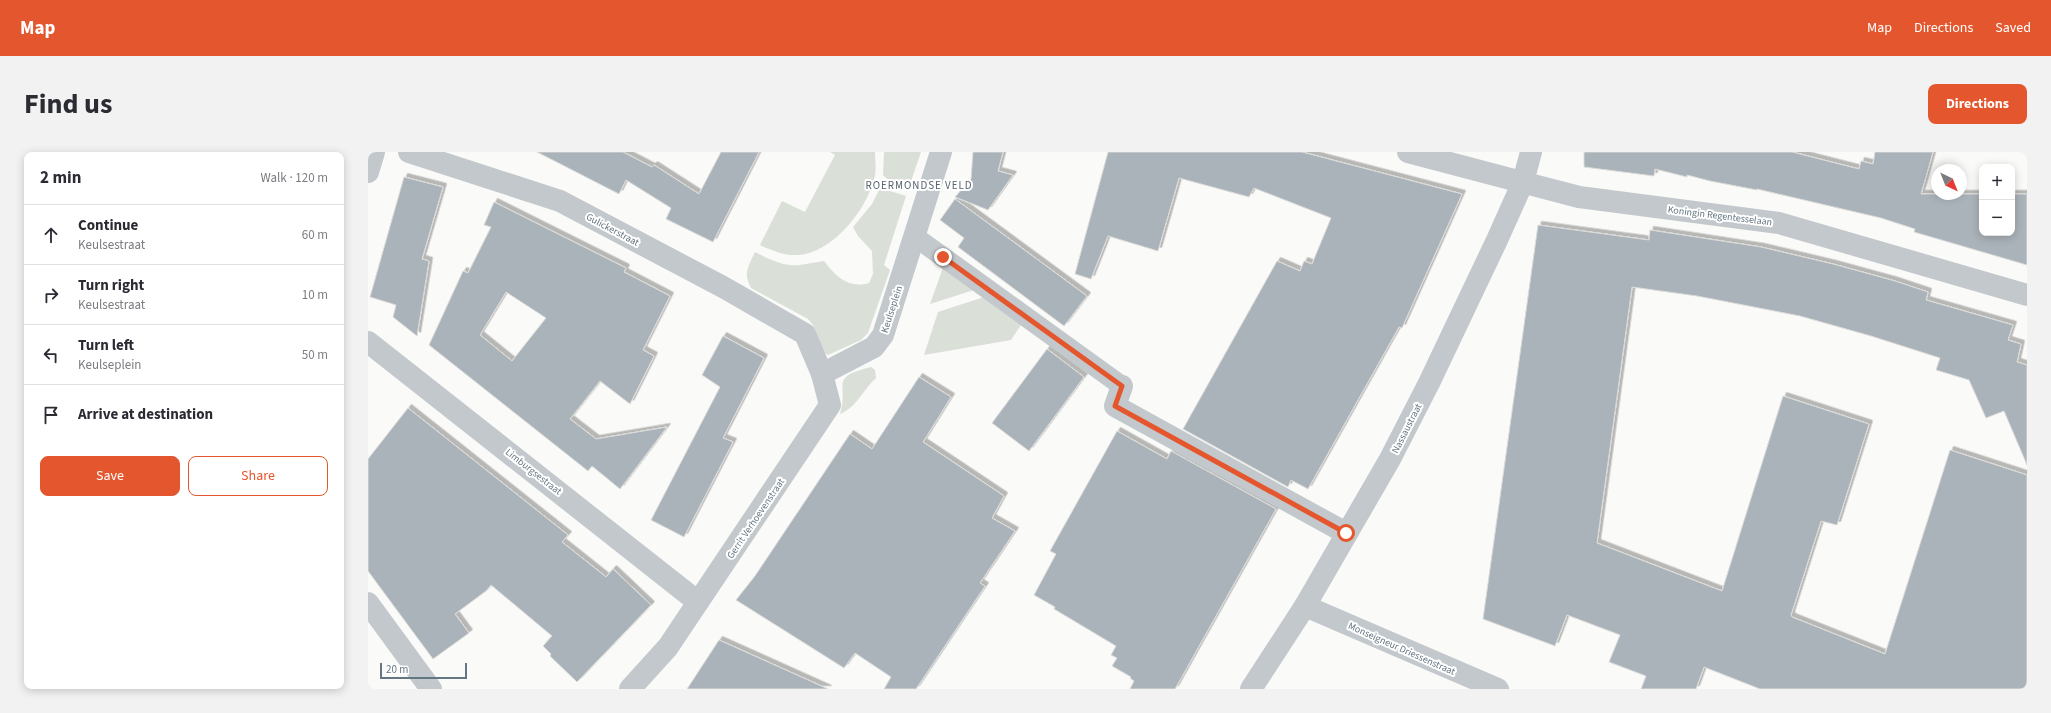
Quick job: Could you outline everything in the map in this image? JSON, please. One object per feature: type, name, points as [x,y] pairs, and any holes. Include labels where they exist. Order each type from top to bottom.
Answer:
[{"type":"street","points":[[368,172],[374,152]]},
{"type":"street","name":"Gulickerstraat","points":[[409,152],[560,201],[723,287],[805,334]]},
{"type":"street","name":"Keulseplein","points":[[822,374],[874,347],[883,335],[941,152]]},
{"type":"street","name":"Koningin Regentesselaan","points":[[1408,152],[1579,196],[1779,223],[2027,295]]},
{"type":"street","name":"Nassaustraat","points":[[1251,689],[1305,606],[1390,459],[1467,306],[1523,182],[1531,152]]},
{"type":"street","points":[[914,236],[1122,386],[1115,406],[1346,533]]},
{"type":"street","name":"Gerrit Verhoevenstraat","points":[[630,689],[668,647],[830,405],[822,374],[805,334]]},
{"type":"street","name":"Limburgsestraat","points":[[368,342],[698,602]]},
{"type":"street","points":[[368,603],[431,689]]},
{"type":"street","name":"Monseigneur Driessenstraat","points":[[1305,606],[1498,689]]},
{"type":"shaded area","points":[[830,152],[875,152],[875,176],[864,204],[855,217],[835,239],[823,247],[811,252],[798,255],[788,255],[773,251],[760,245],[782,201],[805,212],[835,155]]},
{"type":"shaded area","points":[[884,152],[921,152],[910,184],[887,179],[883,175]]},
{"type":"shaded area","points":[[880,188],[906,196],[884,265],[890,270],[868,333],[861,340],[828,355],[823,352],[813,325],[808,319],[751,288],[747,278],[747,270],[755,252],[776,262],[788,265],[800,265],[824,261],[838,277],[849,283],[869,283],[873,274],[872,251],[858,236],[853,227],[872,204]]},
{"type":"shaded area","points":[[944,265],[977,289],[930,304]]},
{"type":"shaded area","points":[[987,296],[1023,322],[1011,340],[924,355],[938,312]]},
{"type":"shaded area","points":[[871,367],[875,370],[876,378],[851,407],[840,414],[844,379],[857,371]]},
{"type":"building","points":[[537,152],[623,152],[652,167],[654,165],[699,194],[721,152],[759,152],[713,242],[666,219],[671,208],[626,180],[619,194]]},
{"type":"building","points":[[973,152],[1003,152],[998,171],[1013,175],[988,210],[955,197],[971,179]]},
{"type":"building","points":[[1108,152],[1302,152],[1462,194],[1402,328],[1399,327],[1308,489],[1291,480],[1288,487],[1183,429],[1277,261],[1300,271],[1304,261],[1312,264],[1331,218],[1254,188],[1249,197],[1179,178],[1158,251],[1108,236],[1091,279],[1075,274]]},
{"type":"building","points":[[1584,152],[1792,152],[1859,169],[1861,161],[1873,164],[1875,152],[1933,152],[1921,194],[1931,194],[1931,200],[1967,200],[1967,194],[1979,194],[1979,236],[2015,236],[2015,194],[2027,194],[2027,265],[1914,232],[1915,229],[1881,218],[1757,189],[1710,181],[1687,175],[1687,177],[1655,169],[1654,176],[1584,167]]},
{"type":"building","points":[[404,177],[443,187],[422,259],[429,261],[417,336],[393,317],[396,305],[370,297]]},
{"type":"building","points":[[955,199],[1087,296],[1064,326],[958,247],[964,238],[940,220]]},
{"type":"building","points":[[494,202],[626,268],[624,272],[670,296],[643,350],[654,356],[630,404],[600,381],[570,419],[596,439],[667,427],[620,489],[592,466],[588,471],[429,345],[463,271],[468,273],[491,227],[484,225]],"holes":[[[506,292],[546,318],[512,361],[480,335]]]},
{"type":"building","points":[[1538,225],[1649,240],[1650,230],[1761,247],[1833,264],[1895,281],[1928,292],[1926,300],[2013,325],[2008,340],[2021,344],[2017,362],[2027,365],[2027,465],[2004,411],[1986,418],[1969,380],[1936,370],[1940,358],[1871,336],[1800,316],[1697,296],[1632,287],[1597,543],[1722,591],[1783,396],[1869,424],[1837,525],[1821,521],[1791,615],[1792,617],[1885,654],[1950,450],[2027,475],[2027,689],[1760,689],[1704,667],[1696,689],[1641,689],[1646,676],[1609,662],[1620,635],[1567,615],[1555,646],[1483,619]]},
{"type":"building","points":[[723,336],[764,358],[723,438],[733,442],[684,537],[651,520],[720,387],[702,375]]},
{"type":"building","points":[[1047,349],[1084,377],[1029,451],[992,423]]},
{"type":"building","points":[[919,377],[951,397],[923,442],[1004,496],[992,518],[1015,531],[980,583],[985,586],[916,689],[884,689],[891,677],[855,653],[844,668],[736,600],[755,576],[850,434],[872,449]]},
{"type":"building","points":[[408,408],[568,535],[562,542],[606,577],[613,569],[651,605],[577,682],[550,656],[551,654],[543,646],[552,636],[491,585],[486,591],[455,614],[469,633],[433,659],[368,571],[368,459]]},
{"type":"building","points":[[1117,431],[1167,459],[1171,451],[1276,509],[1175,689],[1130,689],[1134,681],[1130,678],[1131,677],[1112,666],[1117,658],[1111,655],[1116,646],[1054,609],[1055,607],[1034,595],[1056,554],[1050,551]]},
{"type":"building","points":[[719,640],[828,689],[687,689]]},
{"type":"district","name":"ROERMONDSE VELD","points":[[919,185]]},
{"type":"route","points":[[943,257],[1122,386],[1115,406],[1346,533]]}]
